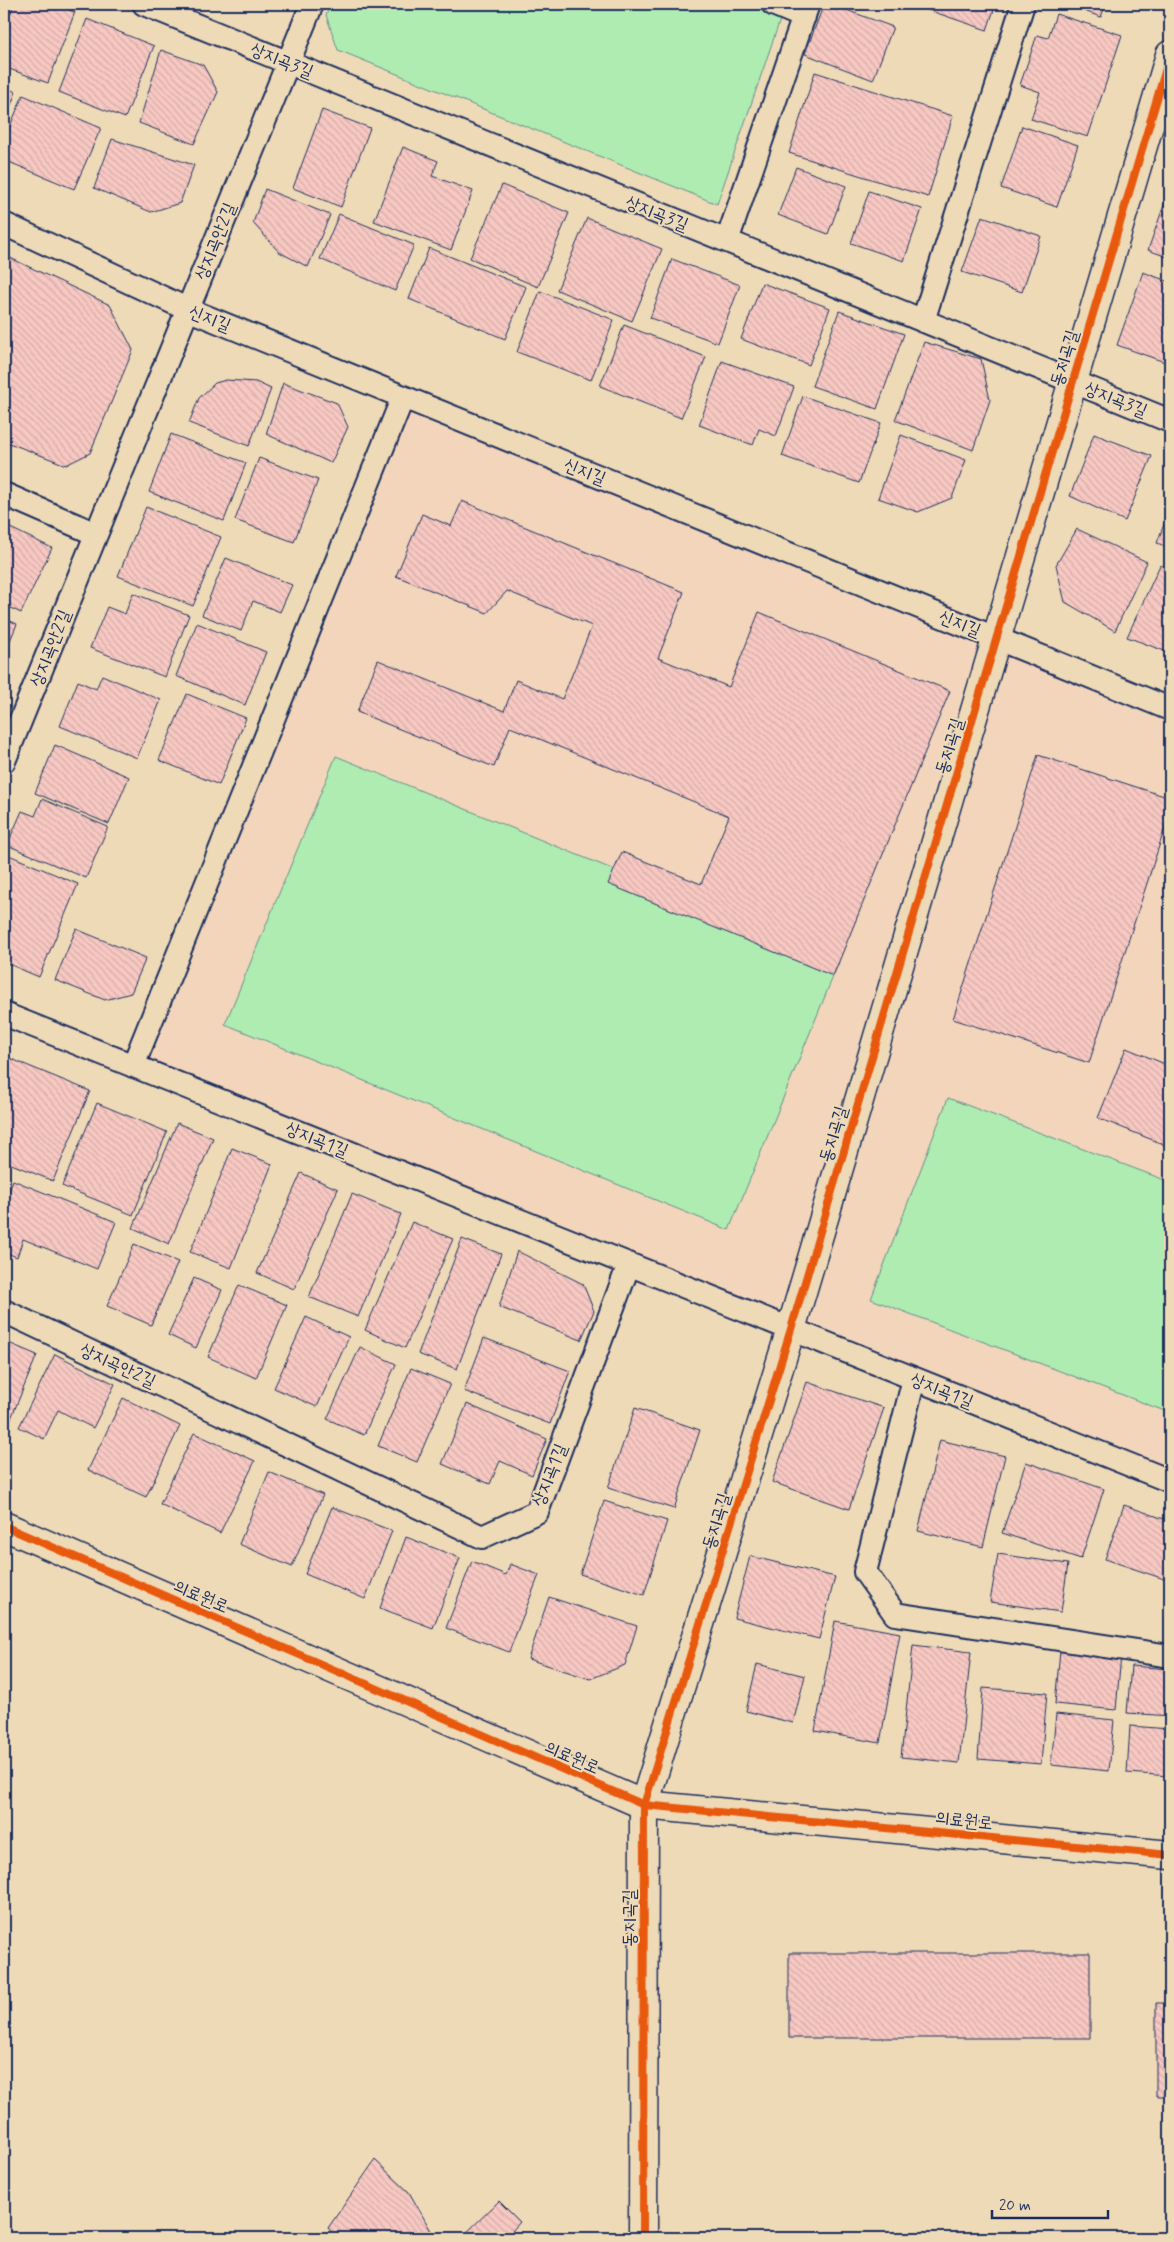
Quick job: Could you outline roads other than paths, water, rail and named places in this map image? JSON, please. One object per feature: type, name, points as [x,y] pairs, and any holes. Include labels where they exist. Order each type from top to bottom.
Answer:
[{"type":"street","name":"동지곡길","points":[[643,2238],[644,1804],[790,1329],[1170,55]]},
{"type":"street","name":"의료원로","points":[[6,1532],[644,1804],[1170,1855]]},
{"type":"lane","name":"상지곡3길","points":[[144,4],[1170,421]]},
{"type":"lane","name":"상지곡안2길","points":[[4,762],[312,4]]},
{"type":"lane","points":[[726,241],[806,11],[773,4]]},
{"type":"lane","points":[[923,321],[1023,4]]},
{"type":"lane","name":"신지길","points":[[4,224],[187,309],[1170,709]]},
{"type":"lane","points":[[133,1066],[403,397]]},
{"type":"lane","points":[[4,494],[96,534]]},
{"type":"lane","name":"상지곡1길","points":[[4,1014],[1170,1481]]},
{"type":"lane","name":"상지곡1길","points":[[232,1419],[482,1537],[537,1512],[630,1264]]},
{"type":"lane","name":"상지곡안2길","points":[[4,1311],[232,1419]]},
{"type":"lane","points":[[914,1378],[864,1572],[896,1614],[1170,1656]]}]
